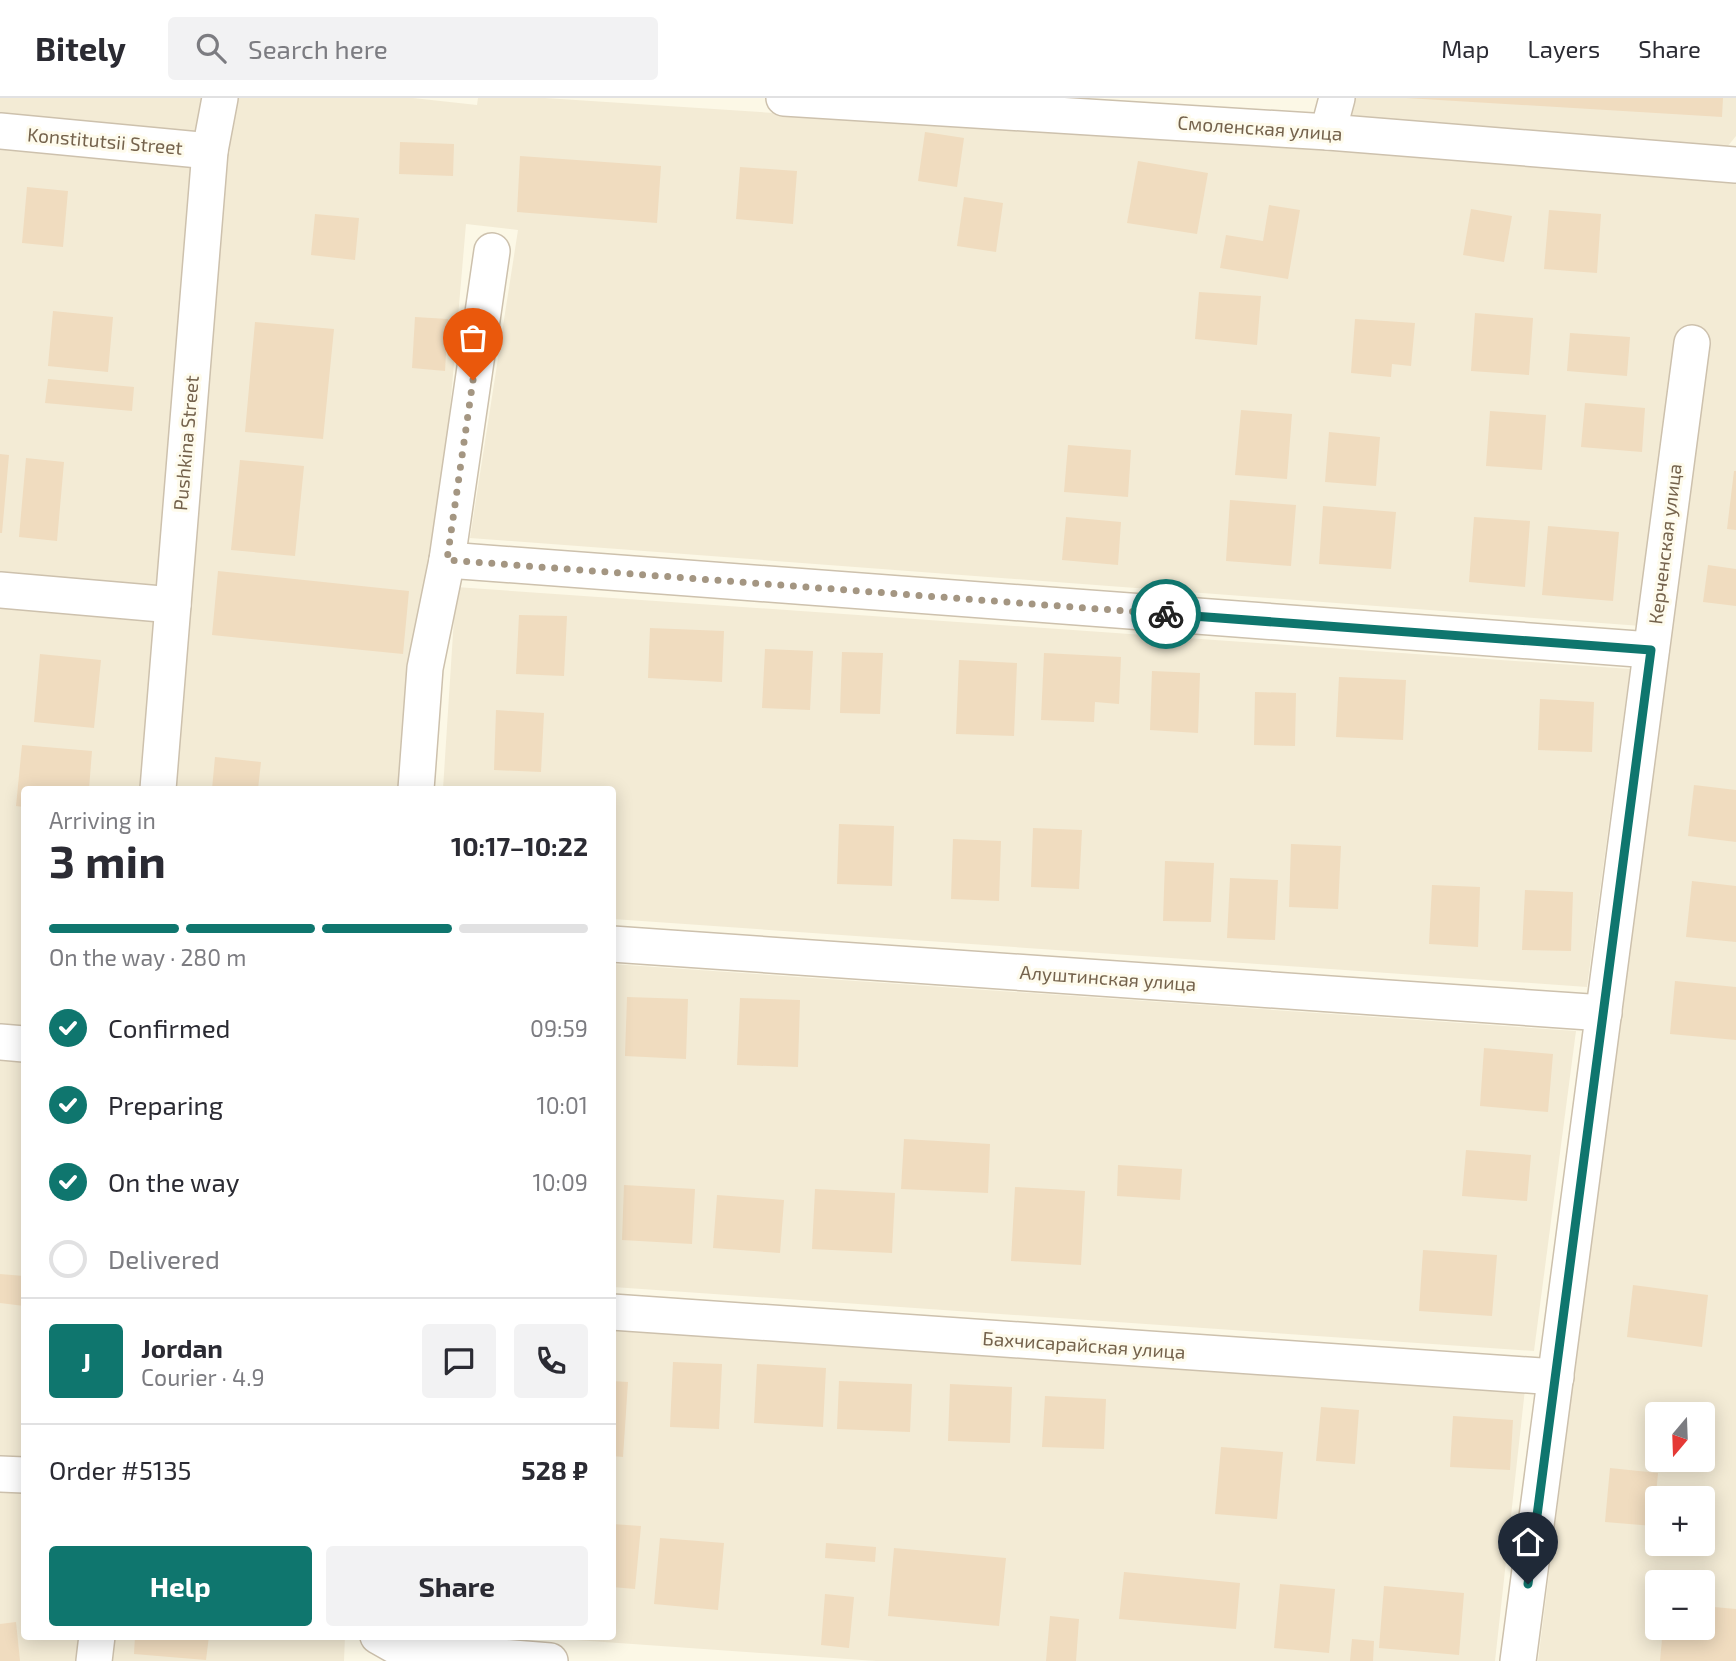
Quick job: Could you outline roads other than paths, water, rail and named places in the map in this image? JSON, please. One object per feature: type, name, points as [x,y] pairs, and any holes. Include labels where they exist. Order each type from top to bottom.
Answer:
[{"type":"street","name":"Pushkina Street","points":[[158,786],[209,151],[220,98]]},
{"type":"street","name":"Смоленская улица","points":[[784,98],[932,103],[1736,165]]},
{"type":"street","points":[[1328,132],[1336,98]]},
{"type":"street","name":"Konstitutsii Street","points":[[0,131],[209,151]]},
{"type":"street","points":[[416,786],[425,668],[447,560],[492,251]]},
{"type":"street","name":"Керченская улица","points":[[1518,1661],[1692,343]]},
{"type":"street","points":[[447,560],[1651,650]]},
{"type":"street","points":[[0,590],[173,605]]},
{"type":"street","name":"Алуштинская улица","points":[[616,944],[1604,1013]]},
{"type":"street","points":[[0,1042],[21,1044]]},
{"type":"street","name":"Бахчисарайская улица","points":[[616,1312],[1556,1377]]},
{"type":"street","points":[[0,1474],[21,1475]]},
{"type":"street","points":[[94,1661],[97,1640]]},
{"type":"street","points":[[386,1640],[401,1649],[550,1661]]}]
